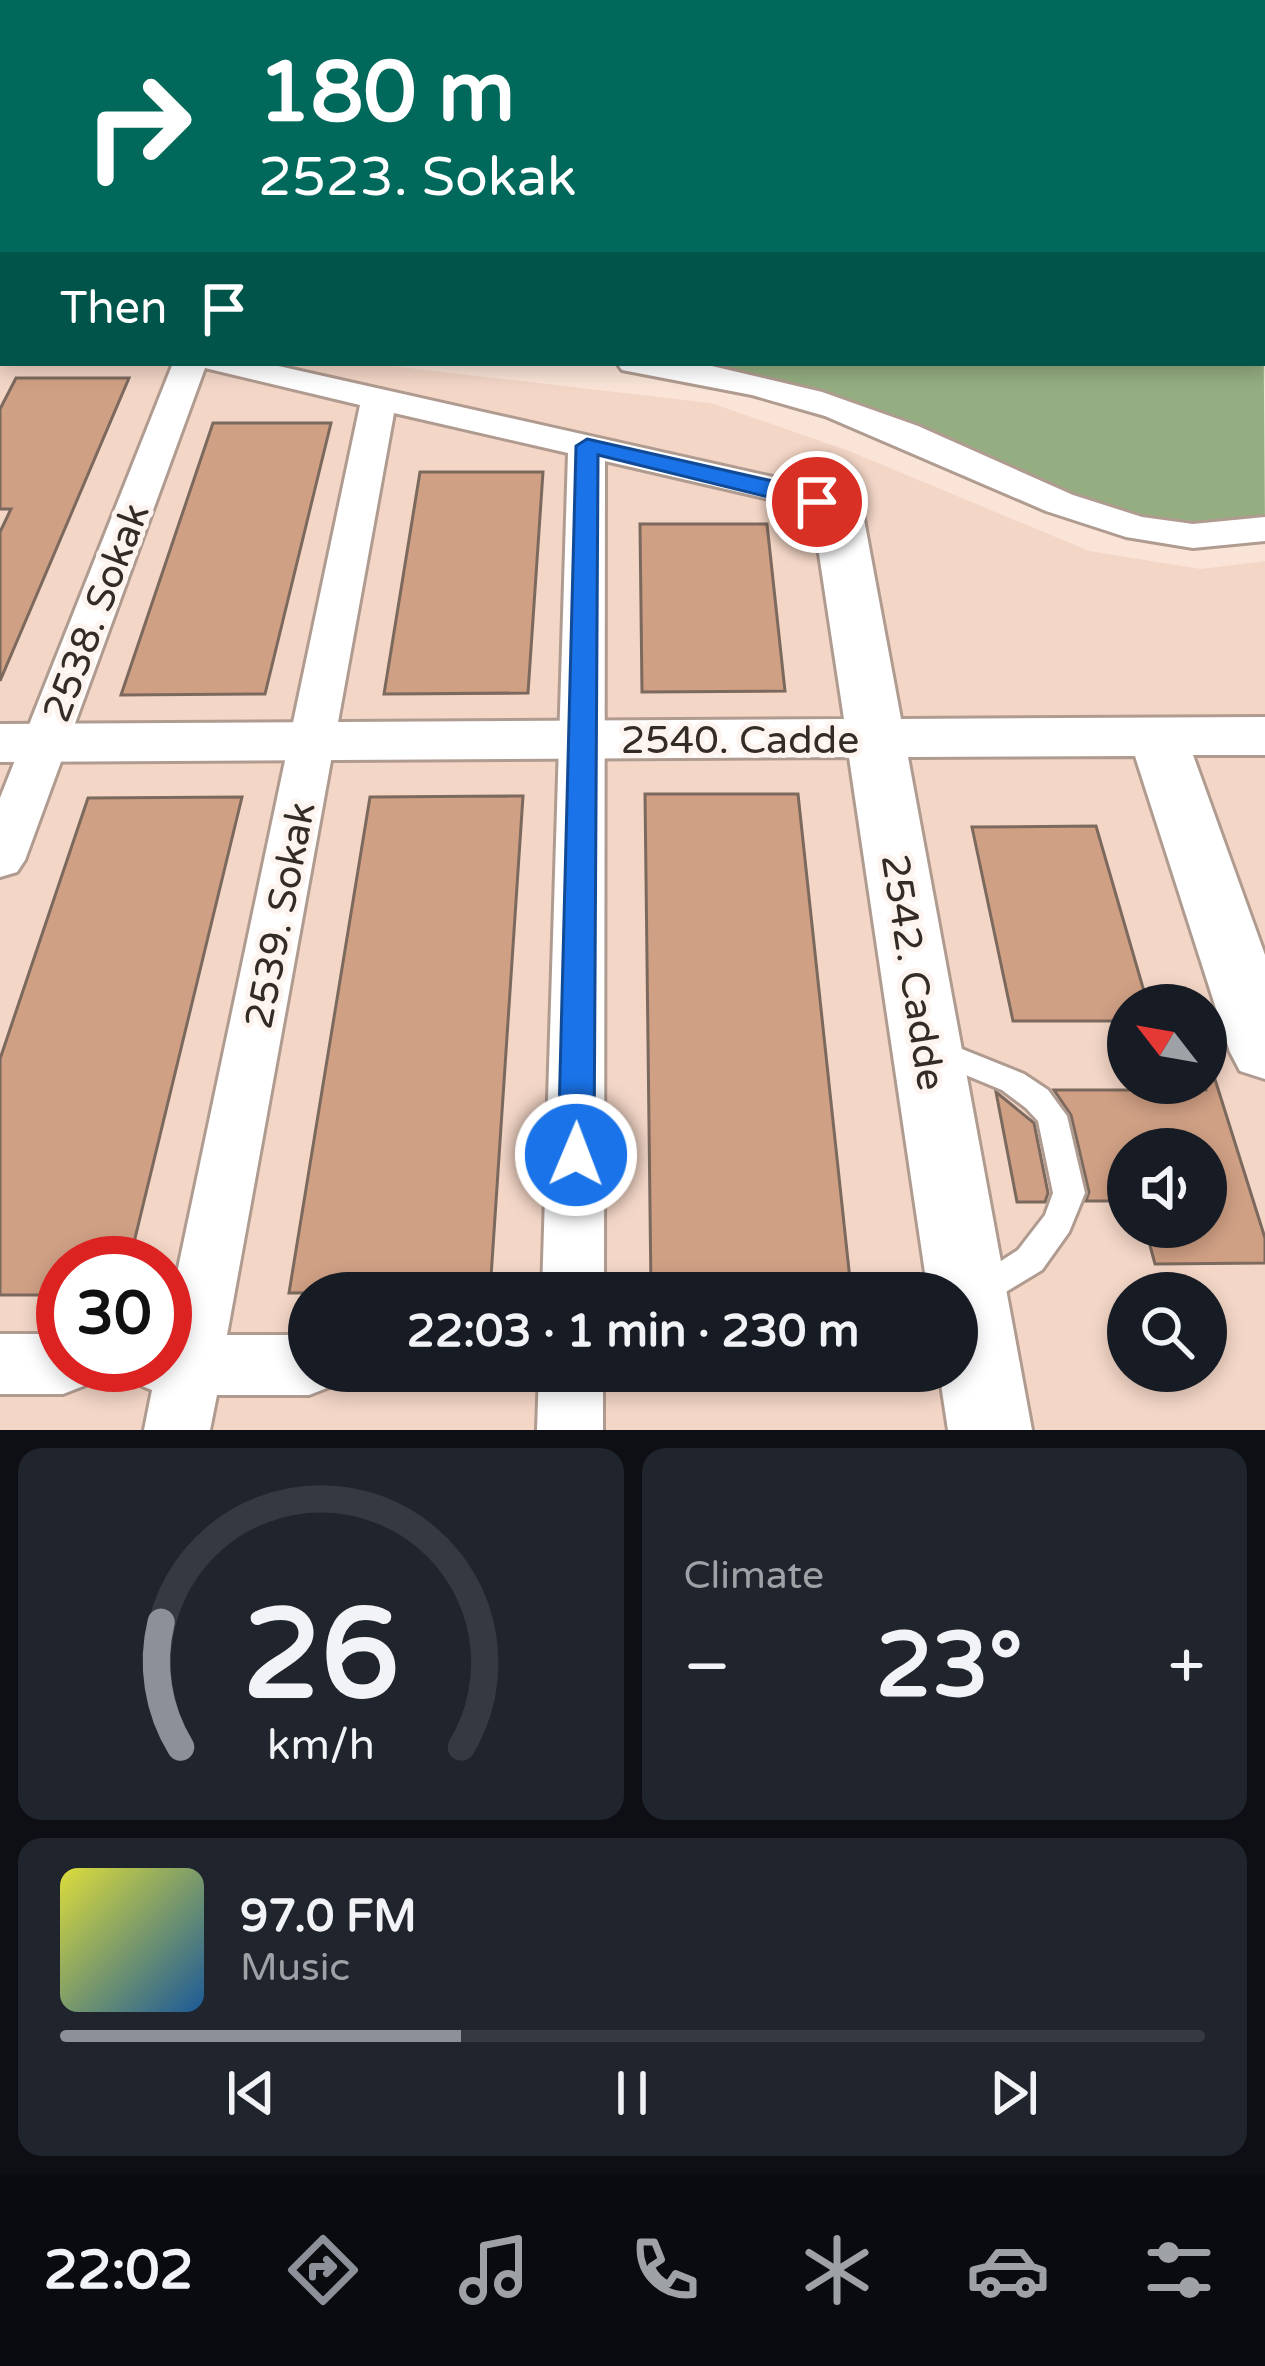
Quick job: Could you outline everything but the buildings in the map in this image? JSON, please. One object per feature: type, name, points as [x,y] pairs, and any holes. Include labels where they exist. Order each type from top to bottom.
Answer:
[{"type":"street","name":"2538. Sokak","points":[[0,860],[22,743],[189,366]]},
{"type":"street","points":[[233,366],[782,490],[838,514]]},
{"type":"street","points":[[652,366],[746,382],[838,408],[1033,496],[1110,523],[1187,536],[1265,529]]},
{"type":"street","name":"2539. Sokak","points":[[192,1296],[313,741],[379,399]]},
{"type":"street","points":[[573,1272],[587,446]]},
{"type":"street","name":"2542. Cadde","points":[[838,514],[926,1046],[958,1272]]},
{"type":"street","name":"2540. Cadde","points":[[22,743],[1265,736]]},
{"type":"street","points":[[1157,737],[1246,941],[1265,1052]]},
{"type":"street","points":[[0,1364],[36,1364]]},
{"type":"street","points":[[192,1365],[288,1365]]},
{"type":"street","name":"2542. Cadde","points":[[978,1380],[991,1430]]},
{"type":"street","name":"2539. Sokak","points":[[177,1392],[177,1430]]},
{"type":"street","points":[[570,1430],[571,1392]]},
{"type":"lane","points":[[926,1046],[1013,1082],[1036,1099],[1052,1116],[1069,1193],[1058,1222],[978,1329]]},
{"type":"shaded area","points":[[0,366],[391,366],[711,403],[849,451],[1089,551],[1201,569],[1265,561],[1265,1430],[0,1430]]},
{"type":"green space","points":[[647,366],[1264,366],[1265,529],[1110,523],[869,419]]},
{"type":"route","points":[[576,1155],[587,446],[817,502]]}]
